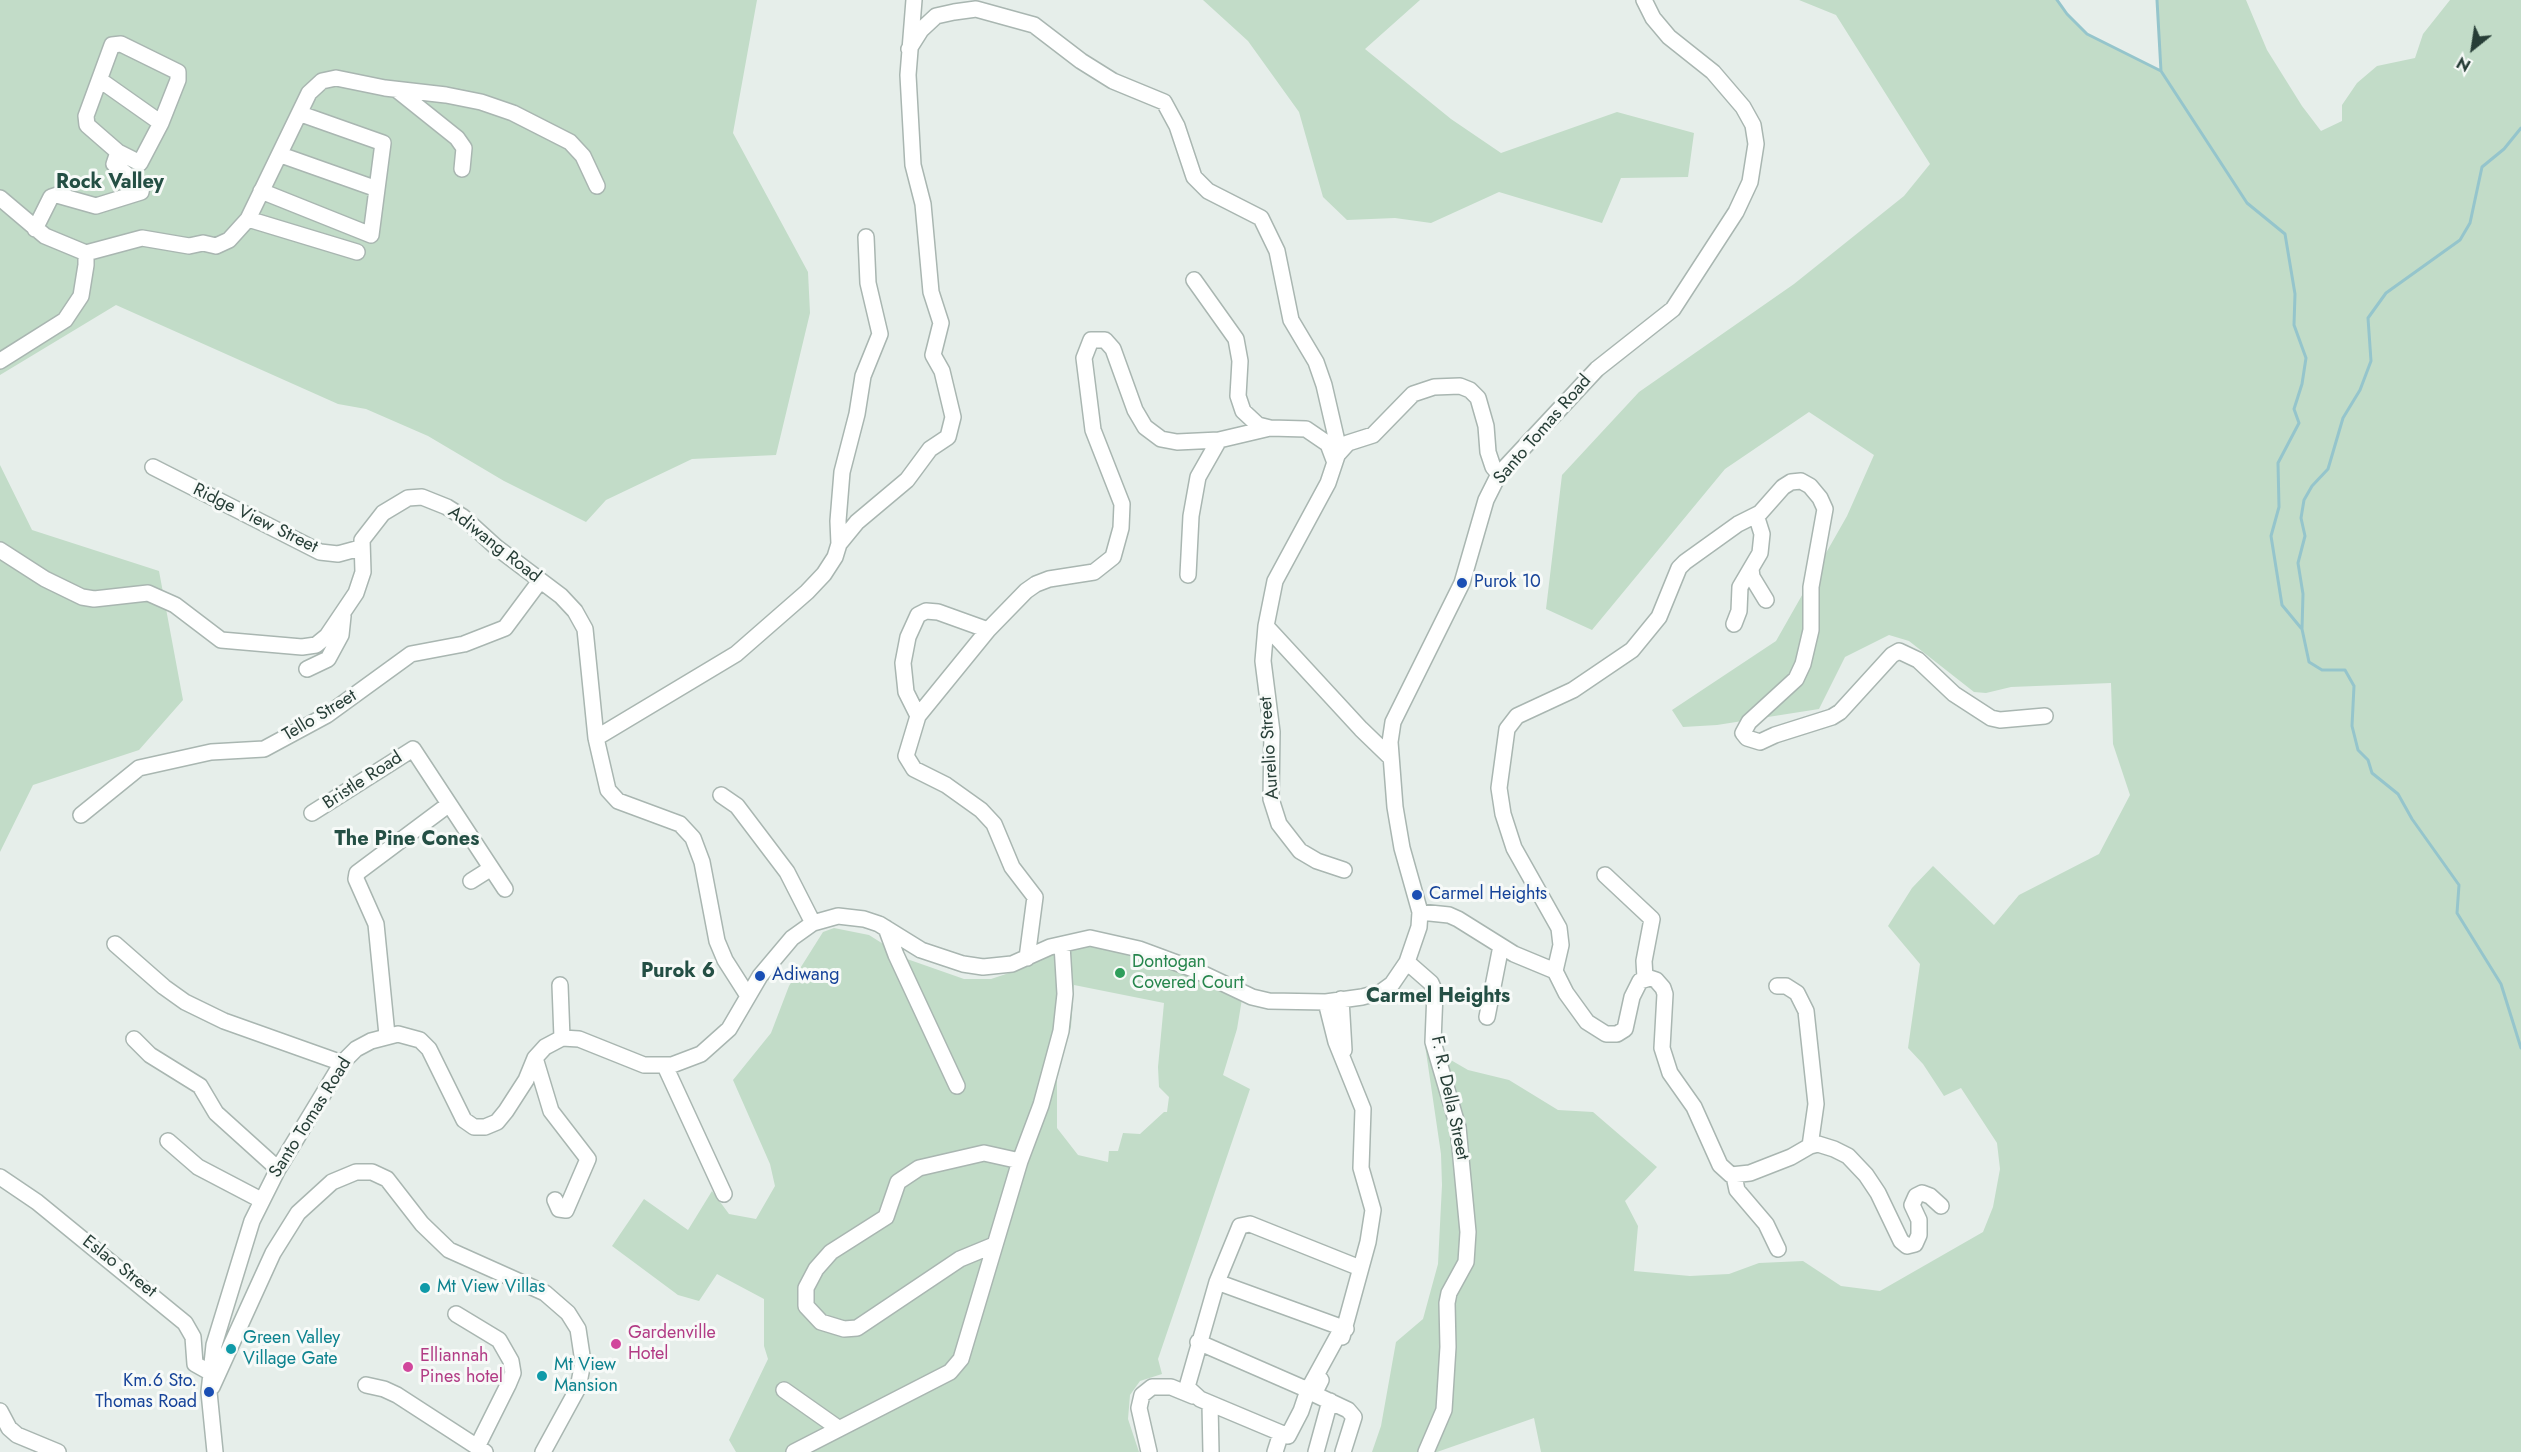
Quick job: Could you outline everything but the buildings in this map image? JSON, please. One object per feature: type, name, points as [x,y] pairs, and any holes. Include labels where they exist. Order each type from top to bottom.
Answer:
[{"type":"street","points":[[596,738],[736,654],[818,580],[835,556],[839,544],[857,522],[907,480],[930,449],[948,437],[953,417],[942,371],[933,356],[941,323],[931,292],[923,204],[913,165],[908,75],[914,0]]},
{"type":"street","name":"Santo Tomas Road","points":[[562,1038],[579,1039],[644,1065],[665,1066],[701,1054],[722,1038],[769,963],[792,938],[813,923],[828,918],[850,916],[886,928],[921,950],[963,964],[990,967],[1012,964],[1062,945],[1090,938],[1120,944],[1184,966],[1252,997],[1288,1002],[1333,1000],[1381,992],[1392,984],[1407,962],[1419,927],[1420,912],[1402,848],[1390,757],[1393,722],[1398,707],[1423,667],[1462,583],[1486,500],[1499,474],[1597,369],[1673,309],[1746,195],[1756,144],[1753,125],[1734,94],[1713,72],[1669,37],[1653,18],[1644,0]]},
{"type":"street","points":[[909,49],[921,30],[936,16],[976,9],[1034,25],[1082,62],[1113,81],[1164,102],[1177,126],[1194,177],[1208,190],[1261,218],[1277,251],[1291,320],[1316,362],[1324,385],[1337,458]]},
{"type":"street","points":[[121,44],[178,72],[178,80],[140,163],[118,152],[87,125],[86,116],[100,80],[112,45],[121,44]]},
{"type":"street","points":[[0,198],[35,229],[86,254],[142,238],[177,245],[203,243],[216,246],[229,240],[248,219],[301,114],[309,93],[322,81],[336,78],[397,90],[481,102],[543,127],[570,142],[583,156],[597,186]]},
{"type":"street","points":[[100,80],[160,123]]},
{"type":"street","points":[[397,90],[457,138],[464,148],[462,169]]},
{"type":"street","points":[[261,192],[371,235],[383,143],[301,114]]},
{"type":"street","points":[[35,229],[47,203],[57,195],[96,206],[141,192],[142,187],[114,164],[118,152]]},
{"type":"street","points":[[281,155],[377,189]]},
{"type":"street","points":[[248,219],[357,252]]},
{"type":"street","points":[[839,544],[838,521],[842,472],[857,414],[863,376],[880,334],[868,283],[866,237]]},
{"type":"street","points":[[0,361],[65,320],[83,289],[86,254]]},
{"type":"street","points":[[1194,280],[1236,339],[1240,362],[1238,396],[1243,411],[1258,425],[1313,432],[1328,444],[1337,458]]},
{"type":"street","points":[[1027,958],[1035,897],[1012,867],[988,817],[946,785],[910,765],[906,753],[918,716],[988,630],[1026,591],[1049,579],[1085,575],[1099,570],[1108,562],[1116,549],[1122,522],[1122,504],[1093,430],[1084,358],[1091,340],[1105,340],[1113,349],[1135,410],[1150,432],[1167,441],[1219,440],[1270,428]]},
{"type":"street","points":[[1337,458],[1348,443],[1373,435],[1413,394],[1434,387],[1460,386],[1470,390],[1478,398],[1486,426],[1488,452],[1493,467],[1499,474]]},
{"type":"street","points":[[1188,575],[1191,516],[1198,477],[1219,440]]},
{"type":"street","name":"Aurelio Street","points":[[1337,458],[1328,483],[1275,582],[1266,626],[1263,661],[1272,732],[1271,799],[1279,824],[1300,851],[1317,861],[1344,870]]},
{"type":"street","name":"Ridge View Street","points":[[153,467],[320,552],[338,554],[360,548]]},
{"type":"street","points":[[1555,971],[1561,945],[1559,928],[1514,848],[1503,814],[1499,788],[1504,736],[1517,716],[1573,690],[1632,650],[1659,617],[1679,568],[1693,554],[1738,524],[1756,515],[1783,486],[1797,481],[1816,491],[1825,509],[1811,587],[1811,630],[1803,664],[1789,687],[1771,700],[1749,722],[1743,733],[1751,741],[1760,742],[1832,717],[1846,706],[1892,655],[1899,651],[1918,660],[1954,694],[1990,718],[2000,720],[2046,716]]},
{"type":"street","name":"Adiwang Road","points":[[360,548],[368,530],[383,513],[408,498],[422,497],[436,501],[463,517],[561,596],[575,611],[585,628],[596,738],[612,796],[624,804],[666,817],[680,824],[693,838],[702,862],[717,941],[725,960],[748,996]]},
{"type":"street","points":[[1734,624],[1739,611],[1737,594],[1762,544],[1762,534],[1756,515]]},
{"type":"street","points":[[0,550],[45,579],[82,597],[148,593],[161,597],[185,611],[221,640],[302,646],[316,645],[327,636],[344,613],[361,582],[363,572],[360,548]]},
{"type":"street","points":[[1751,569],[1752,577],[1766,600]]},
{"type":"street","name":"Tello Street","points":[[81,815],[139,768],[211,752],[264,749],[327,715],[411,654],[464,644],[505,628],[540,581]]},
{"type":"street","points":[[918,716],[906,692],[903,663],[908,637],[918,615],[926,611],[938,612],[988,630]]},
{"type":"street","points":[[308,669],[328,659],[341,635],[344,613]]},
{"type":"street","points":[[1266,626],[1361,729],[1390,757]]},
{"type":"street","name":"Bristle Road","points":[[312,813],[413,749],[448,805]]},
{"type":"street","points":[[720,795],[737,806],[787,872],[813,923]]},
{"type":"street","points":[[505,889],[448,805],[357,873],[356,879],[376,924],[387,1035],[410,1035],[420,1040],[429,1049],[464,1119],[474,1127],[496,1122],[526,1080],[535,1058],[545,1047],[562,1038],[560,985]]},
{"type":"street","points":[[471,881],[490,869]]},
{"type":"street","points":[[1605,874],[1652,919],[1643,967],[1645,978]]},
{"type":"street","points":[[1420,912],[1449,915],[1501,946],[1555,971],[1566,993],[1587,1022],[1597,1030],[1612,1035],[1625,1029],[1635,989],[1645,978]]},
{"type":"street","points":[[886,928],[896,955],[957,1086]]},
{"type":"street","points":[[115,944],[185,1002],[224,1021],[342,1063]]},
{"type":"street","points":[[794,1452],[950,1372],[961,1359],[1020,1161],[1041,1105],[1064,1014],[1065,968],[1062,945]]},
{"type":"street","points":[[1487,1017],[1501,946]]},
{"type":"street","name":"F. R. Della Street","points":[[1407,962],[1431,983],[1435,992],[1433,1042],[1458,1127],[1468,1232],[1466,1262],[1449,1293],[1447,1303],[1448,1347],[1444,1410],[1426,1452]]},
{"type":"street","points":[[1645,978],[1656,980],[1663,988],[1665,1000],[1662,1048],[1670,1073],[1694,1107],[1720,1165],[1734,1176],[1737,1190],[1766,1224],[1778,1248]]},
{"type":"street","points":[[1777,986],[1786,986],[1797,993],[1806,1011],[1816,1104],[1810,1146]]},
{"type":"street","points":[[1333,1000],[1343,1062],[1363,1109],[1361,1168],[1374,1210],[1368,1242],[1344,1329],[1314,1394],[1351,1412],[1354,1418],[1343,1452]]},
{"type":"street","name":"Santo Tomas Road","points":[[215,1452],[209,1392],[214,1345],[261,1200],[342,1063],[356,1049],[387,1035]]},
{"type":"street","points":[[135,1039],[150,1055],[200,1086],[216,1113],[278,1169]]},
{"type":"street","points":[[535,1058],[551,1111],[588,1160],[566,1210],[559,1209],[555,1200]]},
{"type":"street","points":[[665,1066],[724,1194]]},
{"type":"street","points":[[168,1142],[198,1167],[261,1200]]},
{"type":"street","points":[[1734,1176],[1750,1173],[1784,1160],[1810,1146],[1818,1144],[1834,1149],[1857,1165],[1878,1193],[1905,1245],[1915,1244],[1919,1235],[1919,1220],[1912,1205],[1916,1196],[1922,1193],[1930,1196],[1941,1206]]},
{"type":"street","points":[[994,1245],[960,1258],[857,1328],[844,1329],[821,1322],[806,1306],[806,1288],[816,1269],[831,1252],[886,1217],[898,1182],[919,1168],[984,1153],[1020,1161]]},
{"type":"street","points":[[209,1392],[220,1374],[243,1315],[273,1253],[298,1213],[332,1182],[356,1172],[372,1172],[387,1179],[422,1224],[449,1250],[545,1293],[568,1313],[578,1329],[583,1362],[578,1388],[543,1452]]},
{"type":"street","name":"Eslao Street","points":[[0,1178],[37,1202],[185,1323],[193,1337],[195,1364],[211,1373]]},
{"type":"street","points":[[1193,1396],[1186,1382],[1236,1229],[1245,1224],[1360,1268]]},
{"type":"street","points":[[1217,1282],[1344,1329]]},
{"type":"street","points":[[366,1385],[397,1395],[481,1449],[513,1373],[511,1361],[499,1340],[456,1314]]},
{"type":"street","points":[[1149,1452],[1139,1408],[1142,1395],[1152,1387],[1171,1387],[1288,1436],[1301,1411],[1308,1390],[1344,1329]]},
{"type":"street","points":[[1198,1342],[1308,1390]]},
{"type":"street","points":[[784,1390],[838,1428]]},
{"type":"street","points":[[1316,1452],[1330,1401]]},
{"type":"street","points":[[1210,1404],[1211,1452]]},
{"type":"street","points":[[0,1411],[9,1428],[17,1435],[58,1452]]},
{"type":"street","points":[[1275,1452],[1281,1433]]},
{"type":"green space","points":[[0,0],[757,0],[733,133],[808,272],[810,313],[776,455],[692,459],[606,500],[586,522],[504,481],[428,436],[366,409],[338,404],[116,305],[0,375]]},
{"type":"green space","points":[[1203,0],[1420,0],[1365,49],[1451,119],[1501,153],[1617,112],[1694,133],[1688,177],[1621,178],[1602,223],[1499,192],[1431,223],[1395,218],[1347,220],[1323,197],[1299,112],[1248,41]]},
{"type":"green space","points":[[1799,0],[2057,0],[2087,34],[2160,71],[2157,0],[2246,0],[2267,50],[2302,106],[2321,131],[2342,121],[2342,105],[2357,83],[2377,66],[2415,58],[2423,34],[2450,0],[2521,0],[2521,1452],[1541,1452],[1534,1418],[1437,1452],[1372,1452],[1381,1426],[1396,1342],[1423,1319],[1438,1264],[1442,1185],[1441,1154],[1425,1045],[1468,1070],[1509,1080],[1558,1110],[1593,1112],[1657,1167],[1625,1201],[1638,1226],[1634,1271],[1690,1276],[1729,1274],[1759,1263],[1803,1261],[1841,1286],[1880,1291],[1983,1232],[1993,1207],[2000,1169],[1997,1143],[1961,1088],[1944,1096],[1923,1064],[1908,1048],[1920,964],[1888,926],[1912,888],[1933,866],[1994,925],[2019,895],[2099,854],[2130,795],[2113,744],[2111,683],[2011,687],[1986,693],[1974,692],[1909,641],[1889,635],[1845,657],[1819,709],[1717,725],[1683,727],[1672,710],[1776,641],[1847,516],[1874,455],[1809,412],[1725,469],[1592,630],[1546,609],[1562,475],[1639,392],[1794,284],[1904,196],[1930,164],[1836,15]]},
{"type":"green space","points":[[0,465],[32,530],[159,571],[183,700],[139,750],[33,785],[0,852]]},
{"type":"green space","points":[[834,928],[869,935],[907,959],[964,979],[991,979],[1015,971],[1044,955],[1087,945],[1107,947],[1172,965],[1242,999],[1237,1029],[1223,1075],[1250,1089],[1158,1359],[1162,1374],[1140,1381],[1130,1395],[1128,1419],[1139,1452],[736,1452],[729,1440],[768,1359],[764,1346],[764,1299],[717,1274],[699,1301],[678,1295],[612,1246],[644,1199],[688,1230],[712,1191],[729,1214],[756,1219],[775,1186],[770,1164],[733,1080],[771,1033],[789,986],[823,932]],"holes":[[[1074,985],[1164,1003],[1158,1067],[1159,1087],[1169,1097],[1167,1112],[1164,1112],[1140,1134],[1123,1133],[1118,1151],[1109,1151],[1108,1162],[1078,1155],[1057,1128],[1057,1073],[1071,1027]]]},
{"type":"waterway","points":[[2057,0],[2087,34],[2161,71]]},
{"type":"waterway","points":[[2157,0],[2161,71],[2247,203],[2285,234],[2295,294],[2294,325],[2306,358],[2302,384],[2294,409],[2299,423],[2278,463],[2279,507],[2271,536],[2282,605],[2301,628]]},
{"type":"waterway","points":[[2521,128],[2504,149],[2482,167],[2470,223],[2460,240],[2386,293],[2368,318],[2371,361],[2360,390],[2343,418],[2328,469],[2312,486],[2304,500],[2301,518],[2305,536],[2298,563],[2303,594],[2302,629],[2309,662],[2322,670],[2345,670],[2354,686],[2352,726],[2358,750],[2368,760],[2372,773],[2398,794],[2412,819],[2459,885],[2457,913],[2501,984],[2521,1048]]},
{"type":"place","name":"Purok 10","points":[[1462,583]]},
{"type":"place","name":"Carmel Heights","points":[[1417,895]]},
{"type":"place","name":"Dontogan Covered Court","points":[[1120,973]]},
{"type":"place","name":"Adiwang","points":[[760,976]]},
{"type":"place","name":"Mt View Villas","points":[[425,1288]]},
{"type":"place","name":"Gardenville Hotel","points":[[616,1344]]},
{"type":"place","name":"Green Valley Village Gate","points":[[231,1349]]},
{"type":"place","name":"Elliannah Pines hotel","points":[[408,1367]]},
{"type":"place","name":"Mt View Mansion","points":[[542,1376]]},
{"type":"place","name":"Km.6 Sto. Thomas Road","points":[[209,1392]]},
{"type":"district","name":"Rock Valley","points":[[110,183]]},
{"type":"district","name":"The Pine Cones","points":[[407,840]]},
{"type":"district","name":"Purok 6","points":[[678,972]]},
{"type":"district","name":"Carmel Heights","points":[[1438,997]]}]
